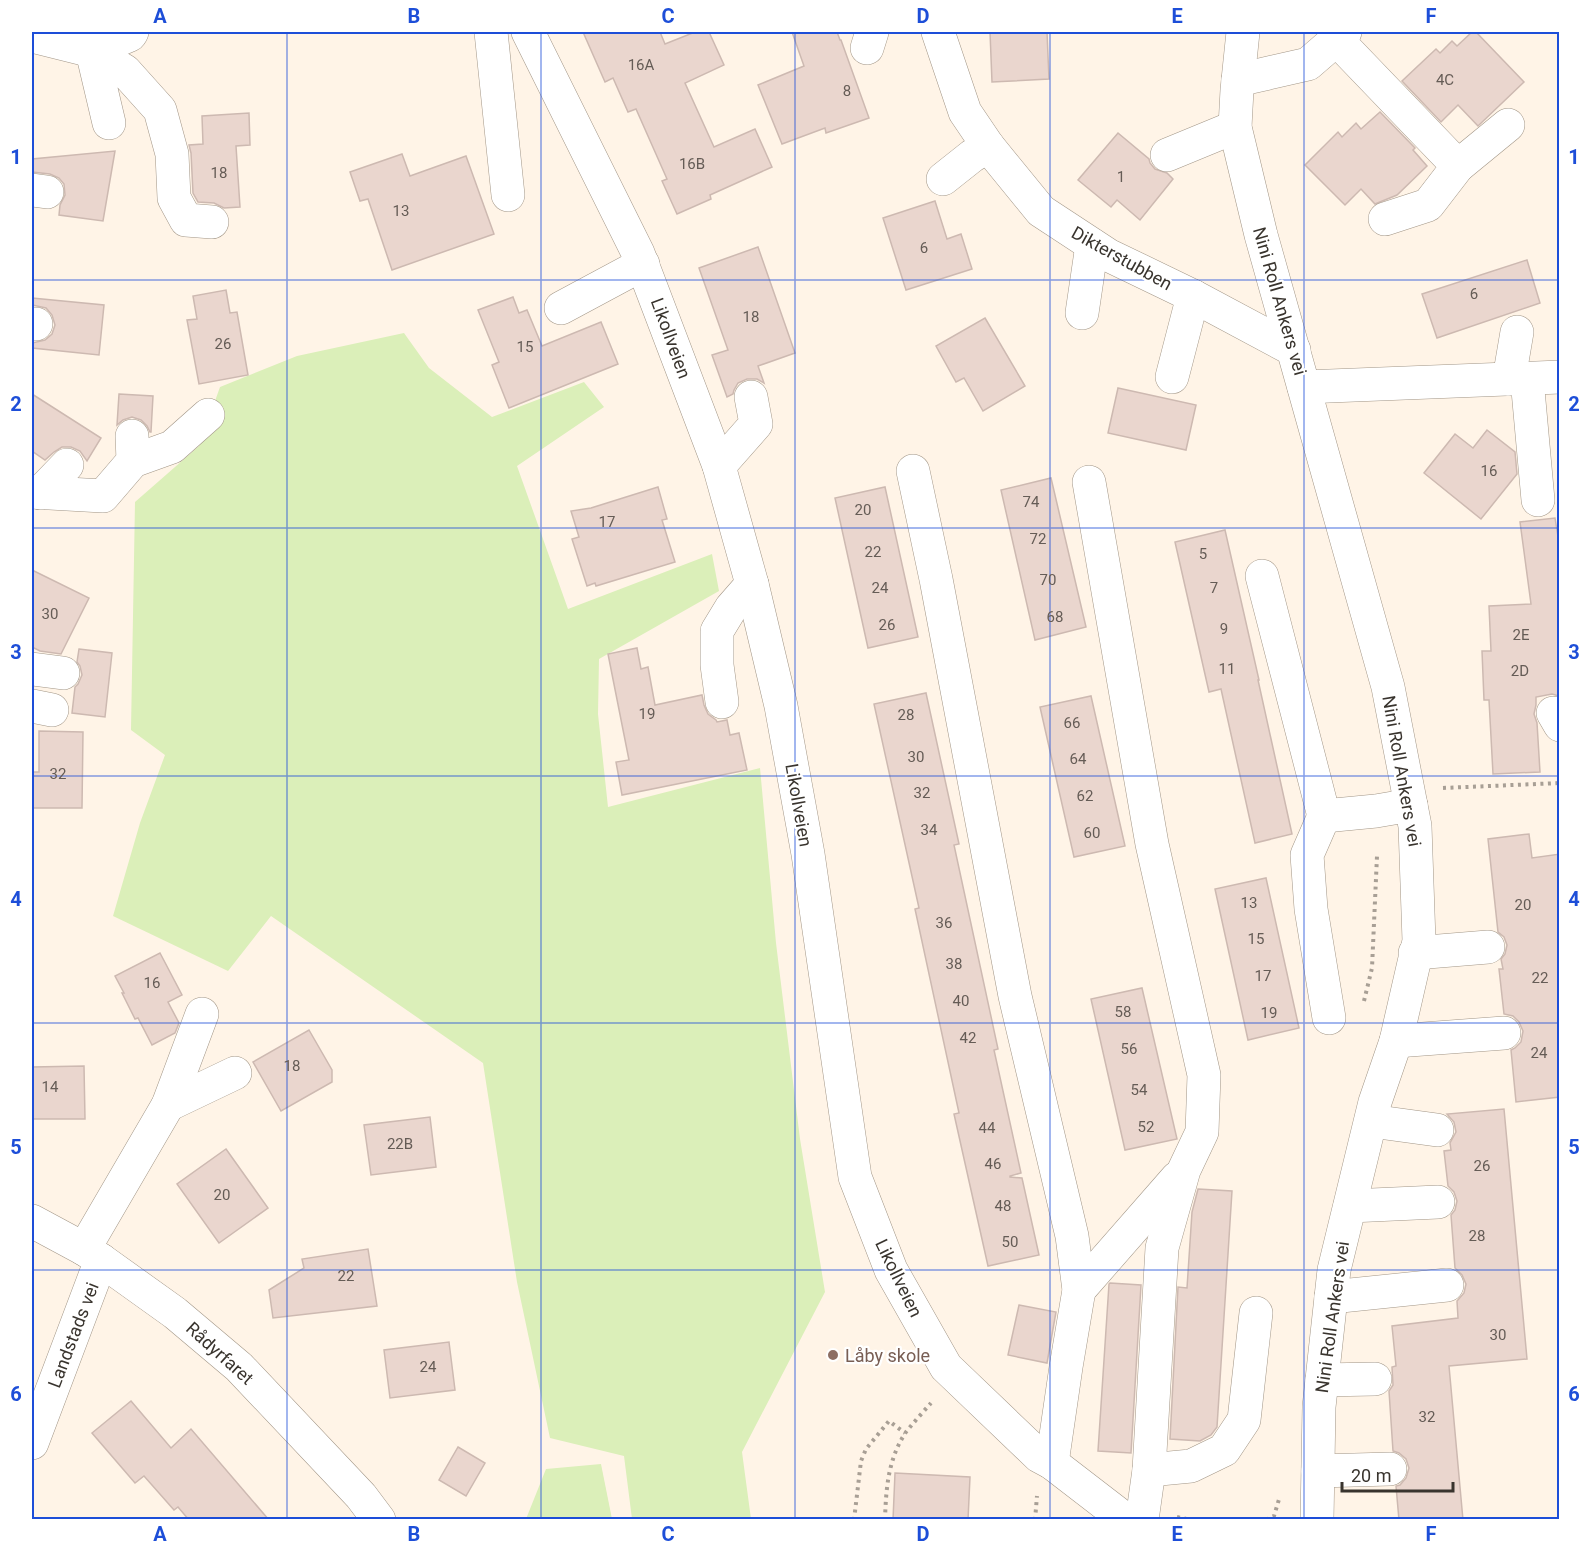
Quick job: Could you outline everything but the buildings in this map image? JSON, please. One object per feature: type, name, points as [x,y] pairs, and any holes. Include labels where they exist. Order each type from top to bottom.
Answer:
[{"type":"street","points":[[92,51],[132,32]]},
{"type":"street","points":[[491,32],[508,195]]},
{"type":"street","name":"Likollveien","points":[[528,32],[643,264],[718,466],[752,584],[782,706],[808,854],[855,1177],[891,1270],[946,1367],[1039,1456],[1052,1463],[1126,1520]]},
{"type":"street","name":"Dikterstubben","points":[[938,32],[965,112],[988,146],[1041,211],[1108,255],[1193,296],[1294,350]]},
{"type":"street","name":"Nini Roll Ankers vei","points":[[1243,32],[1235,127],[1261,235],[1388,687],[1416,826],[1419,941],[1396,1041],[1375,1102],[1334,1270],[1319,1407],[1317,1520]]},
{"type":"street","points":[[1238,80],[1308,64],[1341,35],[1458,166]]},
{"type":"street","points":[[32,36],[92,51],[125,71],[160,110],[172,154],[174,198],[186,220],[212,222]]},
{"type":"street","points":[[92,51],[109,123]]},
{"type":"street","points":[[1385,219],[1428,205],[1458,166],[1508,125]]},
{"type":"street","points":[[1167,155],[1235,127]]},
{"type":"street","points":[[944,179],[988,146]]},
{"type":"street","points":[[1082,313],[1092,245]]},
{"type":"street","points":[[561,308],[643,264]]},
{"type":"street","points":[[1172,377],[1193,296]]},
{"type":"street","points":[[1517,333],[1518,379],[1538,500]]},
{"type":"street","points":[[1304,387],[1560,377]]},
{"type":"street","points":[[718,466],[756,424],[751,397]]},
{"type":"street","points":[[36,492],[103,496],[132,449],[172,447],[208,415]]},
{"type":"street","points":[[36,492],[67,465]]},
{"type":"street","points":[[913,471],[1016,996],[1072,1236],[1079,1290],[1052,1463]]},
{"type":"street","points":[[1089,482],[1152,844],[1204,1075],[1202,1132],[1184,1170],[1162,1248],[1149,1470],[1142,1520]]},
{"type":"street","points":[[1262,576],[1324,816],[1307,855],[1311,909],[1329,1018]]},
{"type":"street","points":[[722,702],[717,665],[717,631],[730,608],[752,584]]},
{"type":"street","points":[[1324,816],[1376,811],[1410,800]]},
{"type":"street","points":[[1415,953],[1488,947]]},
{"type":"street","name":"Landstads vei","points":[[32,1439],[92,1254],[168,1105],[202,1014]]},
{"type":"street","points":[[1396,1041],[1504,1034]]},
{"type":"street","points":[[168,1105],[235,1073]]},
{"type":"street","points":[[1371,1121],[1437,1130]]},
{"type":"street","points":[[1079,1290],[1184,1170]]},
{"type":"street","points":[[1350,1206],[1438,1202]]},
{"type":"street","name":"Rådyrfaret","points":[[32,1221],[92,1254],[175,1313],[239,1367],[361,1496],[379,1520]]},
{"type":"street","points":[[1331,1297],[1447,1285]]},
{"type":"street","points":[[1149,1470],[1191,1466],[1224,1450],[1244,1420],[1256,1312]]},
{"type":"street","points":[[1322,1380],[1375,1379]]},
{"type":"street","points":[[1318,1471],[1390,1468]]},
{"type":"path","points":[[1410,800],[1431,788],[1560,783]]},
{"type":"path","points":[[885,1520],[887,1483],[892,1460],[905,1433],[955,1374]]},
{"type":"path","points":[[854,1520],[861,1461],[866,1449],[889,1421],[905,1433]]},
{"type":"green space","points":[[404,333],[429,368],[492,417],[584,382],[604,407],[517,466],[568,609],[712,554],[719,591],[599,659],[598,714],[608,807],[760,768],[776,943],[800,1139],[825,1292],[742,1452],[751,1519],[632,1519],[624,1456],[550,1438],[517,1282],[483,1063],[271,916],[228,971],[113,916],[140,823],[165,755],[131,730],[135,502],[199,446],[220,387],[297,356]]},
{"type":"green space","points":[[601,1464],[612,1519],[526,1519],[546,1469]]},
{"type":"place","name":"Låby skole","points":[[833,1355]]}]
